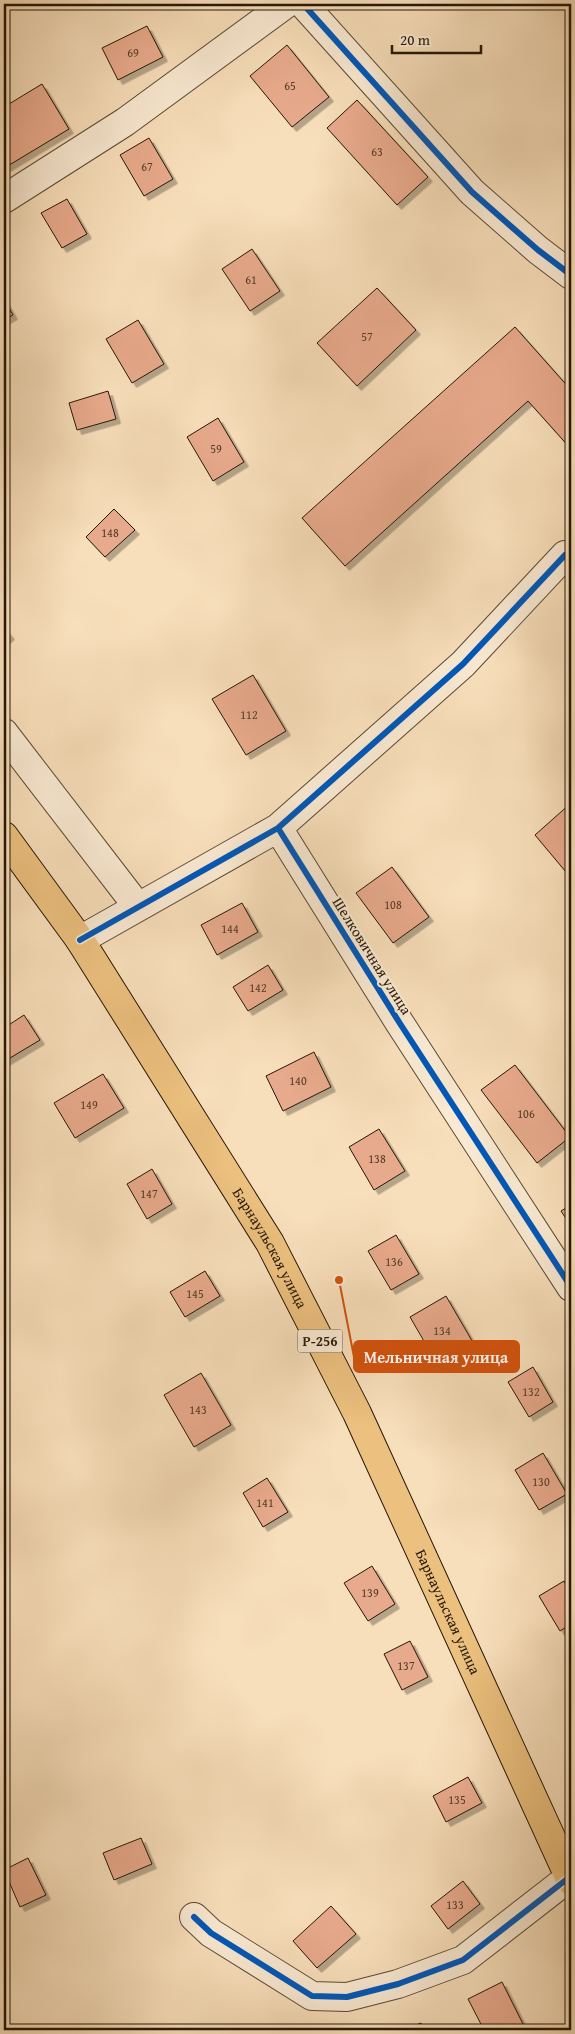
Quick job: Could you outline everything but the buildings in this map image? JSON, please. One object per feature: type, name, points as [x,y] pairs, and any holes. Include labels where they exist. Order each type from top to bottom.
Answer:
[{"type":"main road","name":"Барнаульская улица","points":[[4,836],[80,940],[270,1243],[357,1413],[571,1878]]},
{"type":"street","points":[[4,198],[125,122],[286,4]]},
{"type":"street","points":[[303,4],[472,192],[538,250],[571,275]]},
{"type":"street","points":[[80,940],[278,828],[464,664],[565,556]]},
{"type":"street","points":[[4,734],[138,907]]},
{"type":"street","name":"Шелковичная улица","points":[[278,828],[399,1022],[571,1288]]},
{"type":"street","points":[[194,1917],[211,1933],[312,1996],[347,1996],[398,1984],[463,1960],[571,1878]]},
{"type":"cycle path","points":[[303,4],[472,192],[538,250],[571,275]]},
{"type":"cycle path","points":[[278,828],[463,664],[565,555]]},
{"type":"cycle path","points":[[80,940],[278,828],[399,1022],[571,1287]]},
{"type":"cycle path","points":[[194,1917],[211,1933],[312,1996],[347,1997],[398,1984],[463,1960],[571,1876]]},
{"type":"place","name":"Мельничная улица","points":[[339,1280]]}]
